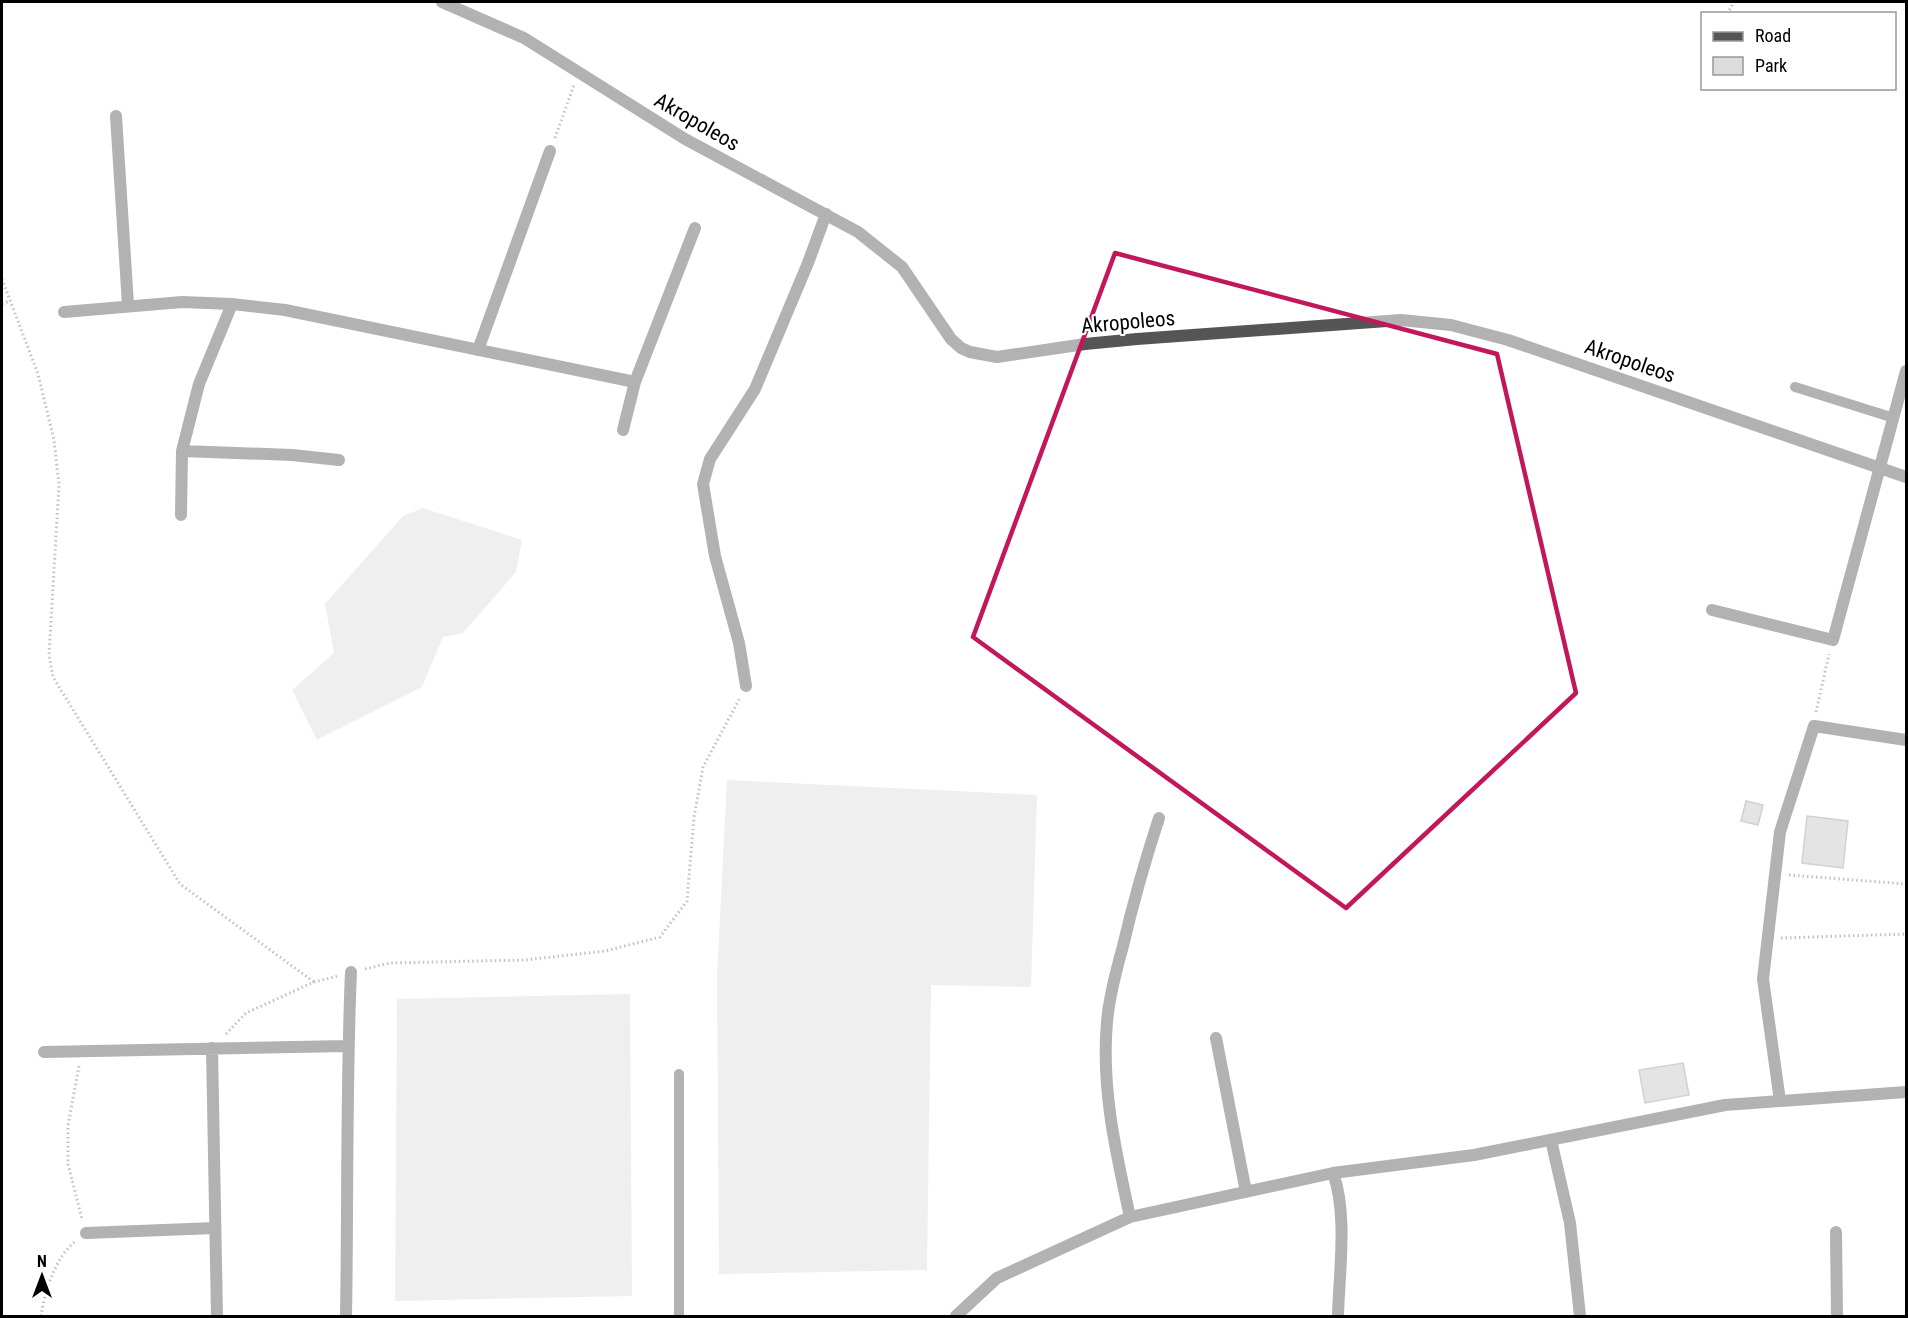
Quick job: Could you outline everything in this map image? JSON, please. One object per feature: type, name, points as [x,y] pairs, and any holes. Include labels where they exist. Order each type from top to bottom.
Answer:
[{"type":"street","name":"Akropoleos","points":[[442,2],[524,38],[685,139],[858,232],[902,267],[951,339],[961,348],[983,356],[997,357],[1126,340],[1367,321],[1428,321],[1478,331],[1508,340],[1906,477]]},
{"type":"street","points":[[116,116],[128,305]]},
{"type":"street","points":[[478,350],[550,151]]},
{"type":"street","points":[[746,686],[739,644],[716,556],[703,484],[710,459],[755,389],[826,214]]},
{"type":"street","points":[[622,430],[635,382],[695,228]]},
{"type":"street","points":[[64,312],[183,302],[232,304],[285,310],[635,382]]},
{"type":"street","points":[[181,515],[182,451],[199,384],[232,304]]},
{"type":"street","points":[[1712,610],[1833,640],[1906,371]]},
{"type":"street","points":[[182,451],[292,455],[339,460]]},
{"type":"street","points":[[1780,1101],[1763,979],[1780,832],[1814,726],[1906,740]]},
{"type":"street","points":[[1130,1217],[1114,1144],[1109,1105],[1106,1060],[1107,1022],[1114,979],[1139,881],[1159,818]]},
{"type":"street","points":[[346,1317],[349,1191],[348,1046],[351,972]]},
{"type":"street","points":[[1216,1038],[1246,1192]]},
{"type":"street","points":[[44,1052],[348,1046]]},
{"type":"street","points":[[212,1048],[217,1317]]},
{"type":"street","points":[[956,1317],[997,1278],[1130,1217],[1333,1173],[1474,1155],[1725,1105],[1906,1092]]},
{"type":"street","points":[[1551,1140],[1570,1223],[1580,1317]]},
{"type":"street","points":[[1333,1173],[1339,1189],[1341,1210],[1338,1317]]},
{"type":"street","points":[[86,1233],[215,1228]]},
{"type":"street","points":[[1836,1232],[1837,1317]]},
{"type":"lane","points":[[1794,387],[1894,418]]},
{"type":"lane","points":[[679,1074],[679,1317]]},
{"type":"path","points":[[550,151],[579,72]]},
{"type":"path","points":[[2,279],[38,374],[54,440],[59,485],[49,655],[53,677],[180,884],[315,982]]},
{"type":"path","points":[[2,304],[10,301]]},
{"type":"path","points":[[1814,726],[1820,687],[1833,640]]},
{"type":"path","points":[[212,1048],[246,1013],[315,982],[351,972],[390,963],[525,960],[605,951],[660,938],[687,901],[694,817],[703,767],[746,686]]},
{"type":"path","points":[[1775,874],[1906,884]]},
{"type":"path","points":[[1767,938],[1906,934]]},
{"type":"path","points":[[41,1317],[44,1301],[61,1257],[66,1248],[86,1233],[68,1164],[68,1125],[82,1051]]},
{"type":"highlighted area","points":[[1115,253],[1497,354],[1576,693],[1346,908],[973,637]]},
{"type":"green space","points":[[423,508],[522,540],[516,572],[463,633],[443,637],[422,687],[317,740],[292,690],[334,653],[325,604],[403,516]]},
{"type":"green space","points":[[727,780],[1037,795],[1031,987],[931,985],[927,1270],[719,1274],[717,977]]},
{"type":"green space","points":[[630,994],[632,1296],[395,1301],[397,999]]},
{"type":"building","points":[[1746,801],[1763,805],[1758,825],[1741,821]]},
{"type":"building","points":[[1807,816],[1848,821],[1843,868],[1802,863]]},
{"type":"building","points":[[1683,1063],[1689,1095],[1645,1103],[1639,1070]]}]
